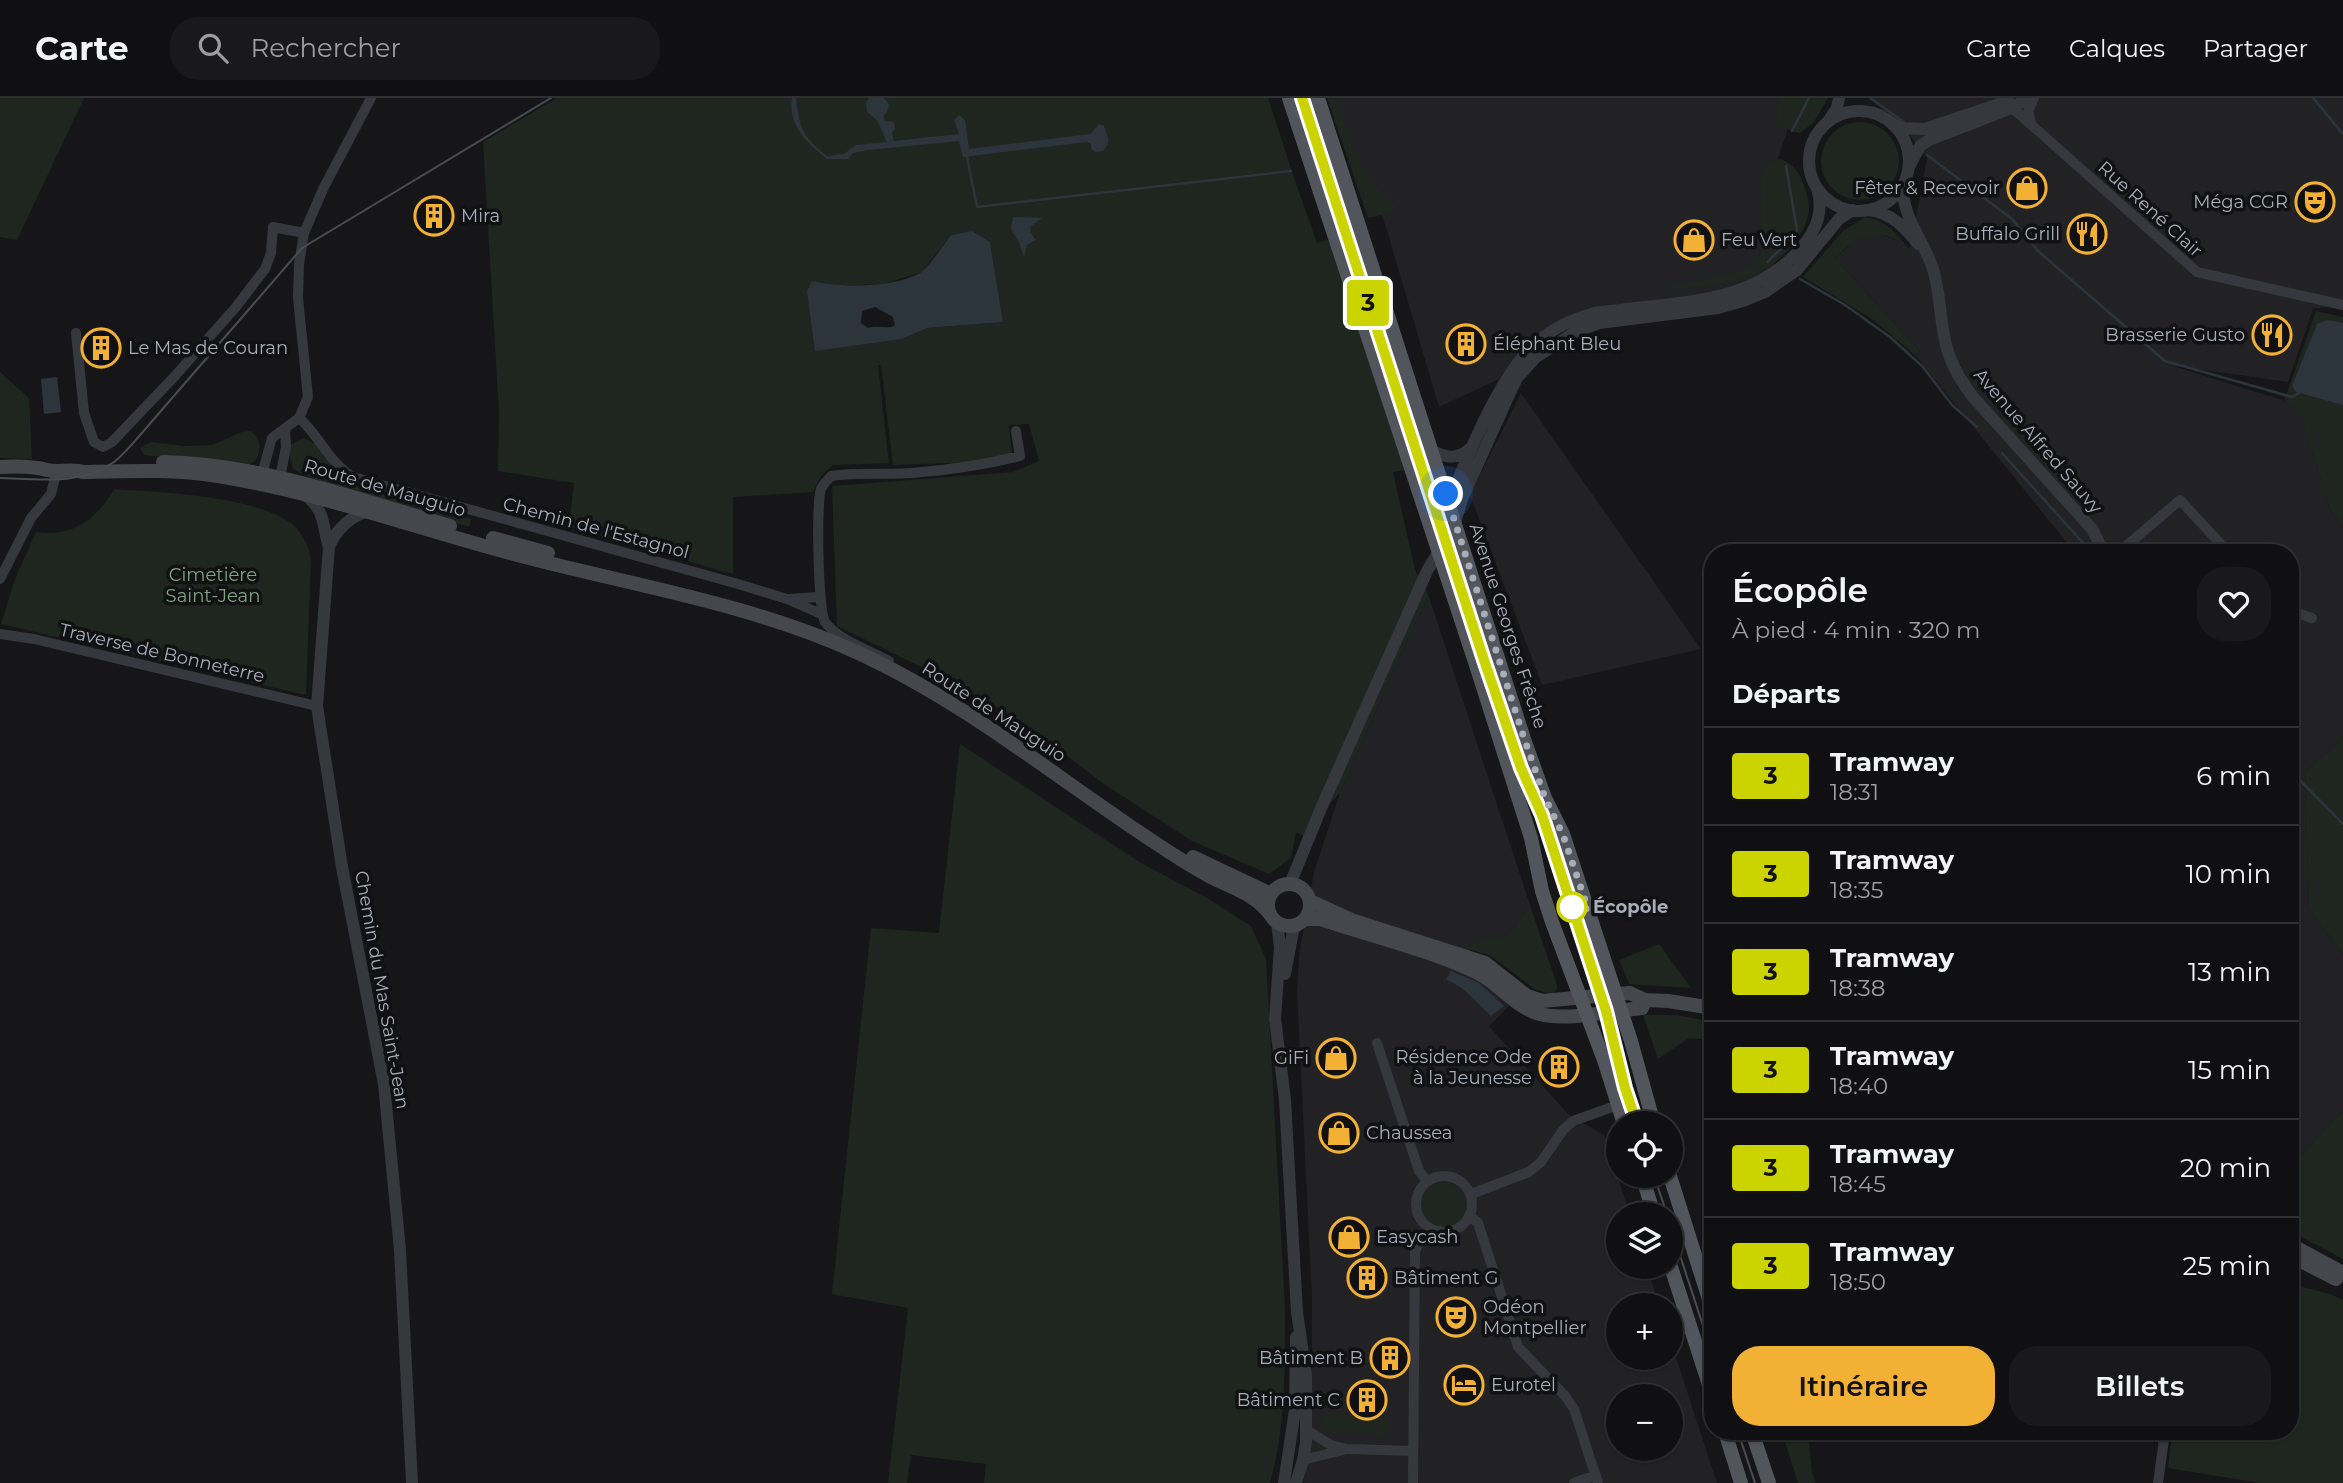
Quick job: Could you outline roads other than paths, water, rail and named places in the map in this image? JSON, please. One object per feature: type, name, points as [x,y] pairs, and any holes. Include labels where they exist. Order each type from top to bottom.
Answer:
[{"type":"main road","points":[[1289,98],[1527,825],[1542,891],[1620,1111]]},
{"type":"main road","name":"Avenue Georges Frêche","points":[[1318,98],[1524,738],[1545,798],[1563,835],[1621,1010],[1650,1111]]},
{"type":"main road","name":"Route de Mauguio","points":[[0,467],[41,467],[60,472]]},
{"type":"main road","name":"Route de Mauguio","points":[[0,473],[160,471],[261,480],[307,496],[343,500],[365,513],[522,556],[678,593],[772,620],[853,651],[948,700],[1206,875],[1244,892],[1264,906],[1273,918]]},
{"type":"main road","points":[[261,480],[280,478]]},
{"type":"main road","name":"Route de Mauguio","points":[[280,478],[343,500],[661,585],[678,593]]},
{"type":"main road","points":[[1425,512],[1449,503]]},
{"type":"main road","points":[[1432,533],[1455,523]]},
{"type":"main road","name":"Route de Mauguio","points":[[1123,821],[1271,894]]},
{"type":"main road","points":[[1644,1000],[1642,1008],[1554,1016],[1533,1012],[1488,978],[1467,968],[1321,919],[1283,926],[1273,918],[1267,907],[1271,894],[1279,886],[1290,884],[1303,889],[1310,901],[1354,921],[1485,963],[1527,996],[1542,1001],[1630,993],[1644,1000],[1704,1007]]},
{"type":"main road","points":[[1301,922],[1310,901]]},
{"type":"main road","points":[[1674,1188],[1704,1284]]},
{"type":"main road","points":[[2299,1249],[2343,1273]]},
{"type":"main road","points":[[2299,1260],[2343,1282]]},
{"type":"main road","points":[[1675,1279],[1704,1368]]},
{"type":"main road","points":[[1728,1440],[1741,1483]]},
{"type":"main road","points":[[1755,1440],[1769,1483]]},
{"type":"street","points":[[261,480],[272,438],[299,418],[308,397],[298,298],[299,264],[304,233],[324,187],[371,98]]},
{"type":"street","points":[[1449,503],[1475,442],[1512,372],[1526,351],[1539,340],[1573,321],[1597,313],[1715,298],[1758,284],[1778,271],[1795,255],[1812,233],[1820,214],[1821,201],[1812,177],[1809,155],[1815,137],[1837,108],[1839,98]]},
{"type":"street","points":[[1858,98],[1891,123],[1903,128],[1925,129],[2028,98]]},
{"type":"street","points":[[1975,112],[1985,98]]},
{"type":"street","points":[[2033,126],[2028,111],[2034,98]]},
{"type":"street","points":[[1817,188],[1833,203],[1853,210],[1869,210],[1890,201],[1904,183],[1913,156],[1920,146],[2007,104]]},
{"type":"street","name":"Rue René Clair","points":[[2007,104],[2012,113],[2033,126],[2197,272],[2343,305]]},
{"type":"street","points":[[1828,122],[1853,111],[1880,116]]},
{"type":"street","points":[[1891,123],[1902,136],[1908,152],[1908,169]]},
{"type":"street","name":"Avenue Alfred Sauvy","points":[[1904,183],[1902,202],[1933,268],[1944,334],[1957,374],[1973,397],[2092,529],[2100,544]]},
{"type":"street","points":[[1455,523],[1462,499],[1517,378],[1536,357],[1577,331],[1600,323],[1717,308],[1765,292],[1797,270],[1839,219],[1853,210]]},
{"type":"street","name":"Avenue Alfred Sauvy","points":[[1869,210],[1883,212],[1909,233],[1933,268]]},
{"type":"street","points":[[76,333],[84,413],[94,442],[103,447],[112,442],[174,377],[265,269],[271,253],[273,227],[304,233]]},
{"type":"street","name":"Chemin de l'Estagnol","points":[[299,418],[308,425],[340,469],[353,477],[787,599],[821,614],[831,629],[844,638],[897,666],[948,700]]},
{"type":"street","points":[[280,478],[286,447],[285,429]]},
{"type":"street","points":[[821,614],[817,509],[822,488],[831,476],[858,472],[923,472],[979,466],[1010,459],[1020,456],[1016,431]]},
{"type":"street","points":[[1432,451],[1448,458],[1470,449],[1475,442]]},
{"type":"street","points":[[0,579],[31,518],[51,494],[60,472]]},
{"type":"street","name":"Chemin du Mas Saint-Jean","points":[[307,496],[318,506],[324,520],[329,547],[317,706],[342,867],[384,1084],[402,1289],[412,1483]]},
{"type":"street","points":[[324,520],[327,512],[343,500],[346,511],[344,524]]},
{"type":"street","points":[[2129,544],[2180,500],[2221,544]]},
{"type":"street","name":"Chemin du Mas Saint-Jean","points":[[329,547],[344,524],[365,513]]},
{"type":"street","points":[[1290,884],[1427,571],[1438,553]]},
{"type":"street","name":"Chemin de l'Estagnol","points":[[787,599],[819,597]]},
{"type":"street","points":[[2299,614],[2312,618]]},
{"type":"street","name":"Traverse de Bonneterre","points":[[0,634],[34,639],[317,706]]},
{"type":"street","points":[[1273,918],[1280,947],[1275,1019],[1280,1048],[1297,1312],[1306,1374],[1303,1460],[1296,1483]]},
{"type":"street","points":[[1280,1048],[1284,980],[1293,931],[1301,922]]},
{"type":"street","points":[[1377,1043],[1419,1171],[1427,1181]]},
{"type":"street","points":[[1471,1194],[1529,1172],[1573,1121],[1618,1105]]},
{"type":"street","points":[[1412,1483],[1415,1252],[1426,1235],[1457,1228],[1472,1208],[1471,1194],[1462,1182],[1441,1175],[1427,1181],[1418,1194],[1416,1209],[1424,1223],[1440,1231]]},
{"type":"street","points":[[1469,1215],[1478,1223],[1518,1347],[1573,1407],[1597,1479],[1573,1483]]},
{"type":"street","points":[[1284,1483],[1294,1423],[1297,1312]]},
{"type":"street","points":[[1296,1379],[1300,1394],[1297,1430],[1303,1460]]},
{"type":"street","points":[[1288,1458],[1300,1442],[1305,1429]]},
{"type":"street","points":[[1305,1429],[1331,1445],[1347,1449],[1412,1451]]},
{"type":"street","points":[[2158,1483],[2164,1440]]},
{"type":"street","points":[[1303,1460],[1347,1449]]},
{"type":"waterway","points":[[1792,131],[1809,98]]},
{"type":"waterway","points":[[1870,98],[1904,122]]},
{"type":"waterway","points":[[2313,98],[2343,134]]},
{"type":"waterway","points":[[1927,155],[2012,219],[2038,251],[2165,361],[2292,397],[2299,393]]},
{"type":"waterway","points":[[967,157],[977,207],[1291,171]]},
{"type":"waterway","points":[[1768,262],[1792,239],[1797,230],[1786,166]]},
{"type":"waterway","points":[[1800,279],[1845,305],[1890,337],[1923,367],[1952,405],[1977,427]]},
{"type":"waterway","points":[[2002,453],[2084,544]]},
{"type":"waterway","points":[[2299,779],[2343,824]]},
{"type":"tram line","points":[[0,478],[74,478],[101,470],[114,462],[302,248],[551,98]]},
{"type":"tram line","points":[[1302,98],[1633,1111]]},
{"type":"tram line","name":"3","points":[[1302,98],[1484,660],[1521,768],[1542,815],[1606,1011],[1633,1111]]},
{"type":"tram line","points":[[1658,1188],[1663,1202]]},
{"type":"tram line","points":[[1683,1265],[1704,1329]]},
{"type":"tram line","points":[[1741,1440],[1755,1483]]},
{"type":"place","name":"Fêter & Recevoir","points":[[2027,188]]},
{"type":"place","name":"Méga CGR","points":[[2315,202]]},
{"type":"place","name":"Mira","points":[[434,216]]},
{"type":"place","name":"Buffalo Grill","points":[[2087,234]]},
{"type":"place","name":"Feu Vert","points":[[1694,240]]},
{"type":"place","name":"Brasserie Gusto","points":[[2272,335]]},
{"type":"place","name":"Éléphant Bleu","points":[[1466,344]]},
{"type":"place","name":"Le Mas de Couran","points":[[101,348]]},
{"type":"place","name":"Écopôle","points":[[1572,907]]},
{"type":"place","name":"GiFi","points":[[1336,1058]]},
{"type":"place","name":"Résidence Ode à la Jeunesse","points":[[1559,1067]]},
{"type":"place","name":"Chaussea","points":[[1339,1133]]},
{"type":"place","name":"Easycash","points":[[1349,1237]]},
{"type":"place","name":"Bâtiment G","points":[[1367,1278]]},
{"type":"place","name":"Odéon Montpellier","points":[[1456,1317]]},
{"type":"place","name":"Bâtiment B","points":[[1390,1358]]},
{"type":"place","name":"Eurotel","points":[[1464,1385]]},
{"type":"place","name":"Bâtiment C","points":[[1367,1400]]},
{"type":"park label","name":"Cimetière Saint-Jean","points":[[213,585]]}]
